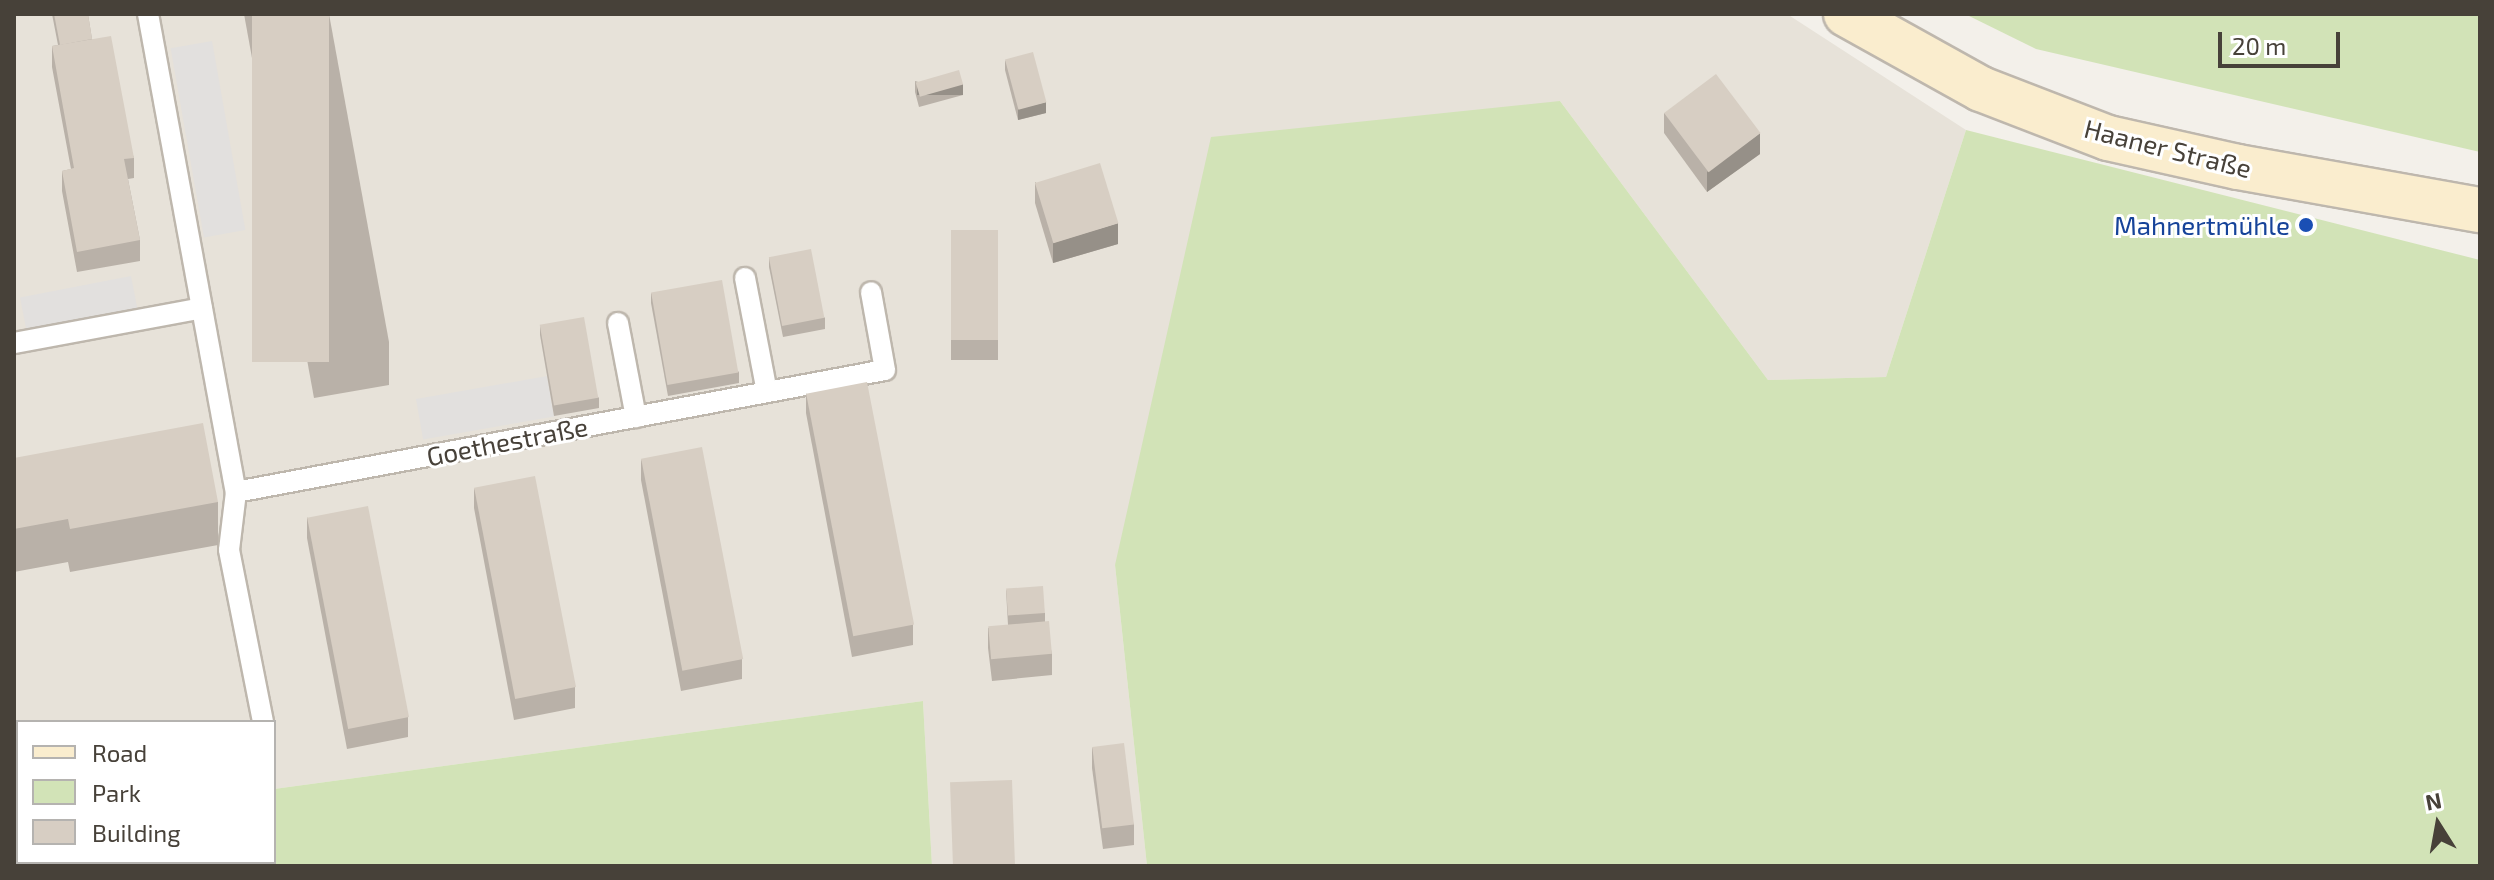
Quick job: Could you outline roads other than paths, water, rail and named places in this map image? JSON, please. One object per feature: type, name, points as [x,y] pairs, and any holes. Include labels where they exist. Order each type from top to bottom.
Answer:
[{"type":"main road","name":"Haaner Straße","points":[[1846,14],[1981,89],[2108,138],[2238,167],[2473,208]]},
{"type":"lane","points":[[148,14],[236,492],[229,550],[263,720]]},
{"type":"lane","points":[[745,278],[767,392]]},
{"type":"lane","name":"Goethestraße","points":[[236,492],[885,370],[871,292]]},
{"type":"lane","points":[[14,343],[202,308]]},
{"type":"lane","points":[[618,323],[636,417]]},
{"type":"place","name":"Mahnertmühle","points":[[2306,225]]}]
